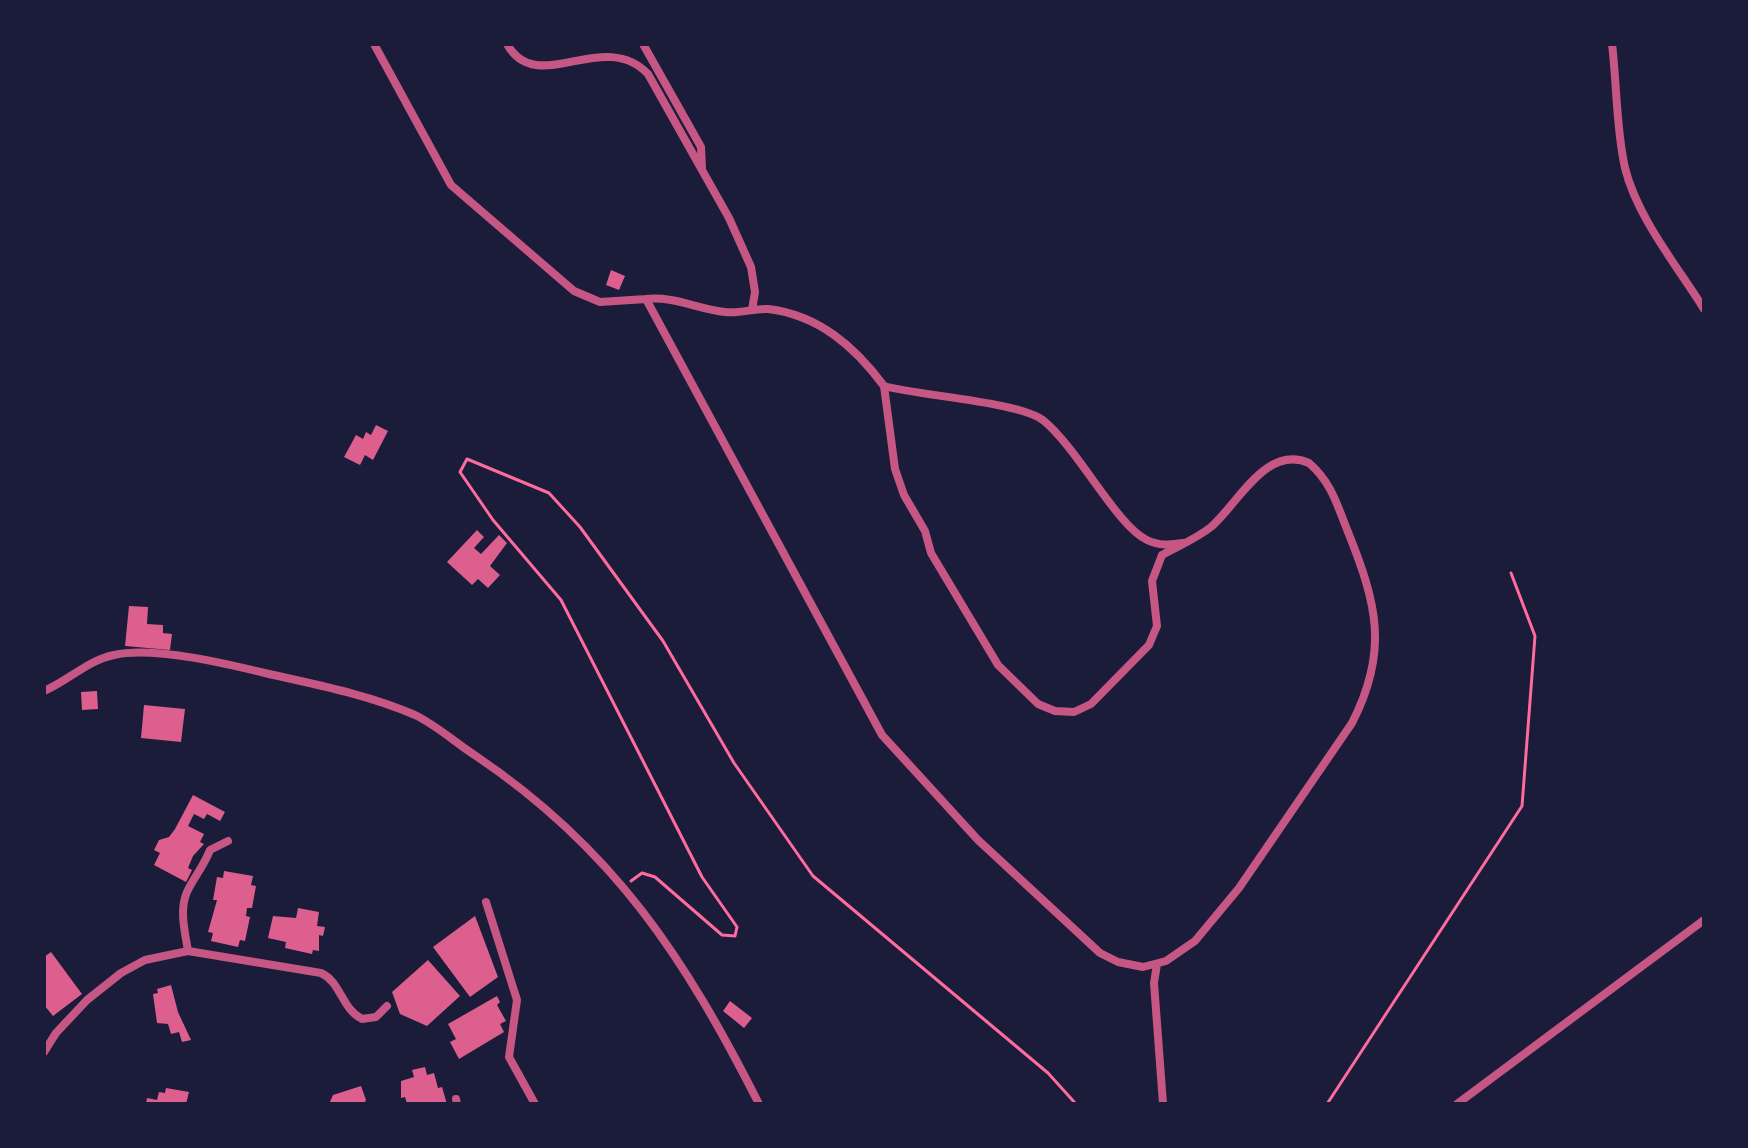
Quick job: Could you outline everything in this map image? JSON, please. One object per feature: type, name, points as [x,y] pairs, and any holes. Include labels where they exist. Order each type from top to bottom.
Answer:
[{"type":"street","points":[[374,44],[451,185],[574,291],[600,302],[646,299],[686,302],[721,312],[781,312],[833,332],[884,386],[899,482],[925,531],[931,553],[998,665],[1038,704],[1055,711],[1074,712],[1091,704],[1149,645],[1157,626],[1152,581],[1162,555],[1215,524],[1270,466],[1287,459],[1309,463],[1336,496],[1364,571],[1376,627],[1376,654],[1366,695],[1352,723],[1239,888],[1209,928],[1186,949],[1157,964],[1143,967],[1118,962],[1100,953],[978,840],[882,735],[646,299]]},
{"type":"street","points":[[507,44],[520,62],[533,67],[611,56],[640,65],[667,103],[729,218],[751,267],[755,292],[752,310]]},
{"type":"street","points":[[643,44],[701,147],[703,174]]},
{"type":"street","points":[[1612,44],[1621,142],[1634,195],[1648,224],[1670,252],[1704,309]]},
{"type":"street","points":[[884,386],[1035,415],[1081,459],[1112,503],[1144,539],[1161,545],[1183,543]]},
{"type":"street","points":[[44,691],[101,658],[134,652],[236,666],[370,699],[417,716],[497,770],[569,826],[626,886],[712,1011],[759,1104]]},
{"type":"street","points":[[188,951],[183,917],[186,894],[210,850],[228,841]]},
{"type":"street","points":[[486,902],[517,1000],[509,1057],[535,1104]]},
{"type":"street","points":[[1457,1104],[1704,920]]},
{"type":"street","points":[[44,1052],[69,1017],[121,973],[145,960],[188,951],[321,973],[333,980],[347,1007],[362,1019],[376,1017],[387,1006]]},
{"type":"street","points":[[1157,964],[1154,983],[1163,1104]]},
{"type":"path","points":[[626,886],[642,873],[655,877],[722,935],[735,936],[737,927],[702,877],[561,600],[493,520],[460,472],[462,463],[467,459],[549,493],[570,516],[663,641],[734,763],[813,876],[1048,1073],[1076,1104]]},
{"type":"path","points":[[1327,1104],[1522,806],[1535,636],[1511,573]]},
{"type":"building","points":[[611,270],[625,276],[619,290],[606,285]]},
{"type":"building","points":[[376,425],[388,431],[373,460],[365,455],[360,465],[344,457],[356,435],[363,439],[366,432],[371,435]]},
{"type":"building","points":[[477,530],[484,537],[474,548],[481,554],[499,535],[507,543],[490,566],[500,575],[488,588],[478,579],[472,585],[447,562]]},
{"type":"building","points":[[129,606],[148,607],[147,624],[163,625],[163,633],[172,634],[170,650],[125,646]]},
{"type":"building","points":[[97,691],[98,709],[82,710],[81,692]]},
{"type":"building","points":[[144,705],[185,709],[181,742],[141,738]]},
{"type":"building","points":[[193,795],[225,812],[220,821],[207,814],[204,819],[194,814],[188,826],[204,834],[200,842],[204,844],[193,856],[188,868],[192,870],[186,882],[154,865],[160,853],[154,850],[159,840],[169,837],[175,829]]},
{"type":"building","points":[[224,871],[253,876],[251,885],[256,886],[252,908],[247,908],[246,916],[250,917],[245,941],[240,940],[238,947],[211,941],[213,933],[208,932],[217,900],[213,900],[217,877],[223,878]]},
{"type":"building","points":[[298,908],[319,912],[317,926],[325,927],[323,936],[319,935],[319,951],[313,950],[312,954],[285,948],[286,942],[268,938],[273,916],[296,918]]},
{"type":"building","points":[[475,916],[498,977],[470,997],[433,947]]},
{"type":"building","points":[[51,952],[82,994],[53,1016],[44,1005],[44,957]]},
{"type":"building","points":[[428,960],[460,996],[427,1026],[400,1014],[392,992]]},
{"type":"building","points":[[171,985],[178,1012],[191,1040],[182,1042],[179,1032],[171,1034],[168,1024],[157,1023],[153,994],[158,993],[157,989]]},
{"type":"building","points":[[497,996],[500,1002],[497,1005],[506,1021],[500,1024],[504,1032],[459,1059],[450,1042],[456,1039],[448,1024]]},
{"type":"building","points":[[730,1001],[752,1018],[744,1028],[723,1011]]},
{"type":"building","points":[[425,1067],[427,1075],[434,1073],[447,1104],[407,1104],[405,1097],[401,1098],[401,1081],[414,1077],[412,1070]]},
{"type":"building","points":[[361,1086],[366,1100],[364,1104],[329,1104],[333,1095]]},
{"type":"building","points":[[166,1088],[189,1092],[186,1104],[146,1104],[147,1098],[157,1100],[159,1092],[165,1093]]}]
